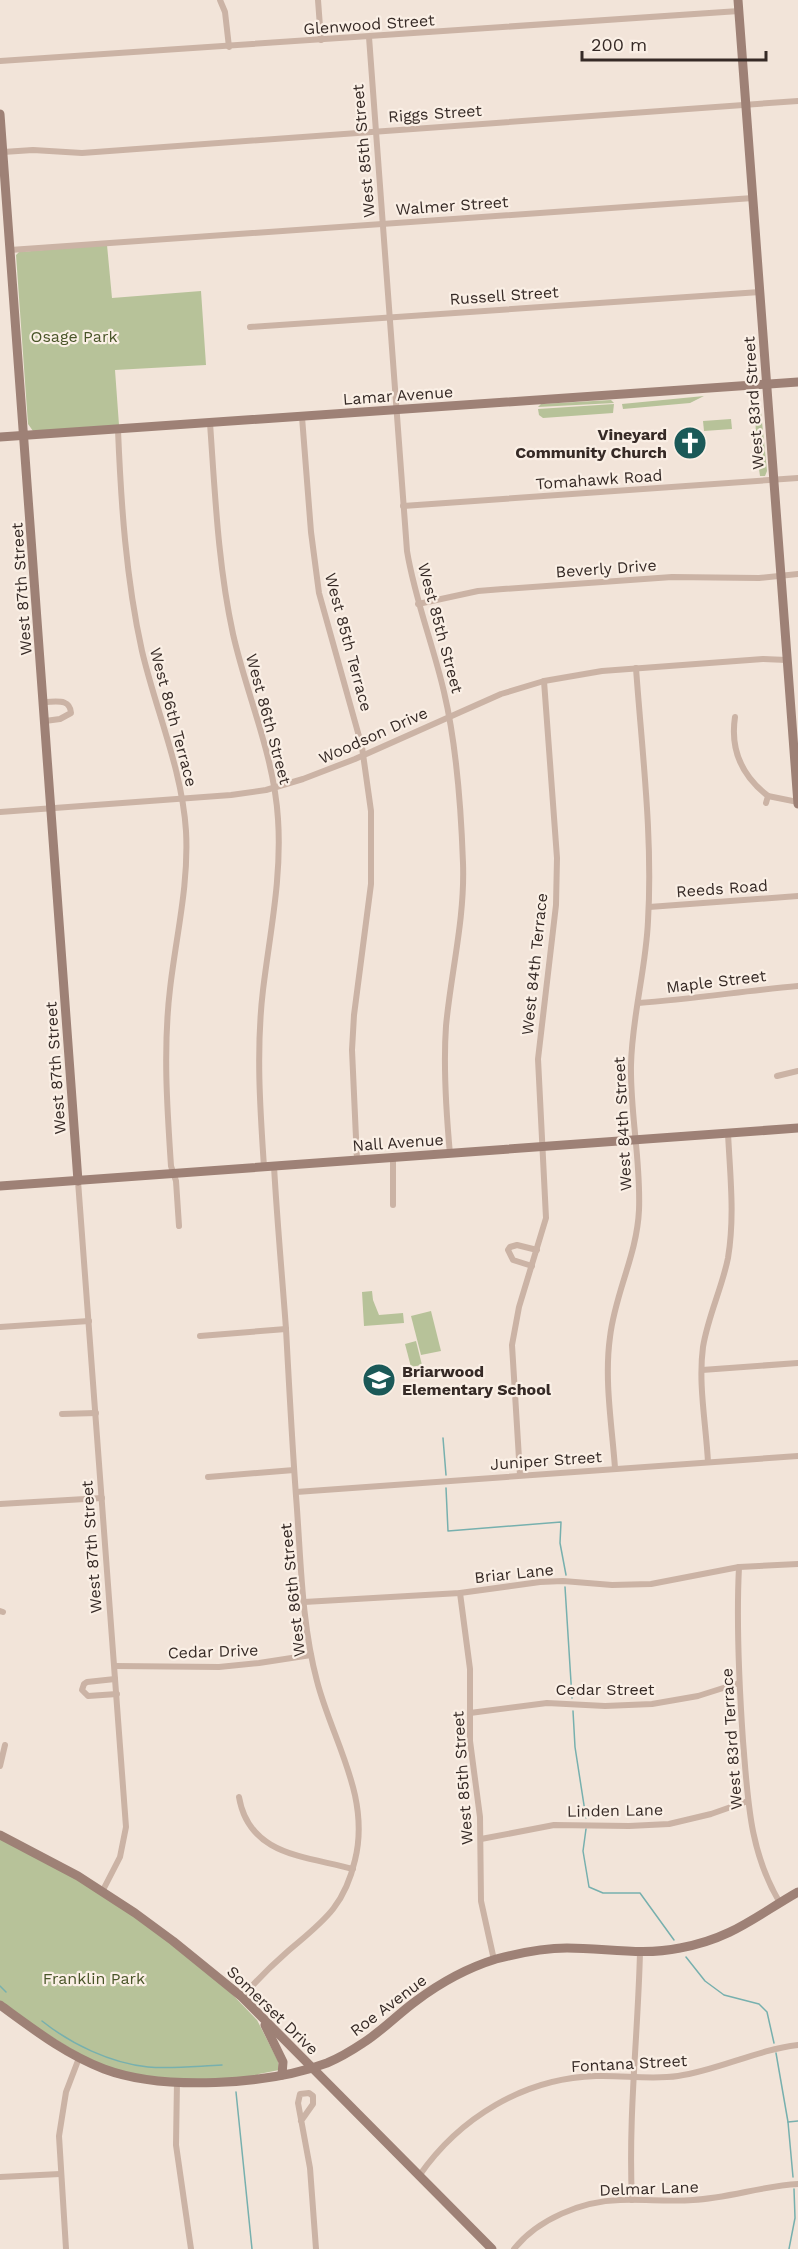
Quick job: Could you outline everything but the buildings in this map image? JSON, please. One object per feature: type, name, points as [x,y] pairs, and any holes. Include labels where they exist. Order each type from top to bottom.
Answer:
[{"type":"street","points":[[220,0],[225,12],[229,47]]},
{"type":"street","points":[[318,0],[321,40]]},
{"type":"street","name":"West 83rd Street","points":[[738,0],[787,660],[792,674],[798,803]]},
{"type":"street","name":"Glenwood Street","points":[[0,61],[739,11]]},
{"type":"street","name":"West 85th Street","points":[[369,37],[374,131],[407,551],[418,604],[444,690],[456,759],[464,886],[444,1057],[450,1154]]},
{"type":"street","name":"Riggs Street","points":[[3,152],[42,150],[82,153],[798,101]]},
{"type":"street","name":"West 87th Street","points":[[0,114],[4,226],[10,250],[25,436],[126,1836],[120,1857],[102,1892]]},
{"type":"street","name":"Walmer Street","points":[[10,250],[753,198]]},
{"type":"street","name":"Russell Street","points":[[250,327],[759,292]]},
{"type":"street","name":"Lamar Avenue","points":[[0,437],[798,382]]},
{"type":"street","name":"West 85th Terrace","points":[[302,417],[311,532],[319,593],[351,703],[369,795],[372,854],[369,910],[354,1015],[352,1050],[357,1160]]},
{"type":"street","name":"West 86th Street","points":[[210,423],[225,595],[233,634],[266,744],[278,819],[277,903],[263,990],[259,1088],[286,1329],[304,1602],[311,1655],[323,1701],[357,1801],[358,1837],[353,1869],[344,1892],[330,1914],[316,1929],[269,1968],[242,1997]]},
{"type":"street","name":"West 86th Terrace","points":[[118,430],[124,526],[135,613],[150,684],[176,769],[186,831],[185,886],[167,1024],[166,1098],[171,1166],[179,1226]]},
{"type":"street","name":"Tomahawk Road","points":[[403,506],[798,478]]},
{"type":"street","name":"Beverly Drive","points":[[418,604],[478,591],[503,589],[672,577],[759,578],[798,574]]},
{"type":"street","name":"Woodson Drive","points":[[0,812],[231,795],[274,788],[326,771],[501,694],[544,681],[583,673],[636,668],[763,659],[787,660]]},
{"type":"street","name":"West 84th Street","points":[[615,1468],[608,1359],[613,1319],[632,1257],[638,1228],[639,1207],[631,1066],[649,907],[648,831],[636,668]]},
{"type":"street","name":"West 84th Terrace","points":[[520,1475],[512,1345],[519,1307],[544,1226],[547,1208],[538,1059],[554,938],[557,887],[544,681]]},
{"type":"street","points":[[44,702],[67,703],[71,713],[60,720],[45,721]]},
{"type":"street","points":[[735,717],[733,739],[738,760],[749,778],[767,800],[798,803]]},
{"type":"street","name":"Reeds Road","points":[[649,907],[798,896]]},
{"type":"street","name":"Maple Street","points":[[638,1003],[699,999],[759,989],[798,986]]},
{"type":"street","points":[[777,1076],[798,1071]]},
{"type":"street","name":"Nall Avenue","points":[[0,1186],[798,1128]]},
{"type":"street","points":[[708,1462],[702,1370],[707,1330],[723,1278],[731,1238],[733,1200],[728,1133]]},
{"type":"street","points":[[393,1157],[393,1205]]},
{"type":"street","points":[[532,1266],[513,1260],[508,1250],[517,1245],[537,1250]]},
{"type":"street","points":[[0,1327],[89,1321]]},
{"type":"street","points":[[200,1336],[286,1329]]},
{"type":"street","points":[[702,1370],[798,1363]]},
{"type":"street","points":[[62,1414],[96,1413]]},
{"type":"street","name":"Juniper Street","points":[[296,1492],[798,1456]]},
{"type":"street","points":[[208,1477],[294,1470]]},
{"type":"street","points":[[0,1504],[102,1498]]},
{"type":"street","name":"Briar Lane","points":[[304,1602],[460,1593],[550,1582],[612,1586],[651,1584],[739,1568],[798,1564]]},
{"type":"street","name":"West 83rd Terrace","points":[[739,1568],[737,1620],[739,1683],[752,1836],[757,1856],[770,1887],[780,1903]]},
{"type":"street","name":"West 85th Street","points":[[460,1593],[469,1658],[470,1741],[481,1839],[481,1901],[494,1960]]},
{"type":"street","name":"Cedar Drive","points":[[115,1666],[219,1667],[311,1655]]},
{"type":"street","points":[[116,1679],[87,1682],[82,1690],[88,1696],[117,1694]]},
{"type":"street","name":"Cedar Street","points":[[470,1713],[547,1703],[604,1706],[652,1704],[698,1696],[739,1683]]},
{"type":"street","points":[[0,1766],[5,1745]]},
{"type":"street","points":[[239,1797],[241,1810],[250,1827],[267,1843],[289,1853],[353,1869]]},
{"type":"street","name":"Linden Lane","points":[[481,1839],[554,1825],[669,1824],[748,1802]]},
{"type":"street","name":"Somerset Drive","points":[[0,1835],[36,1853],[102,1892],[173,1941],[242,1997],[492,2249]]},
{"type":"street","name":"Roe Avenue","points":[[0,2005],[56,2046],[79,2058],[132,2077],[177,2081],[250,2080],[311,2068],[339,2058],[364,2043],[415,2002],[451,1978],[494,1960],[530,1952],[567,1948],[640,1952],[681,1948],[727,1935],[798,1892]]},
{"type":"street","points":[[632,2200],[630,2143],[640,1952]]},
{"type":"street","points":[[260,2015],[283,2061],[282,2075]]},
{"type":"street","name":"Fontana Street","points":[[418,2176],[434,2156],[466,2125],[485,2110],[519,2093],[559,2080],[578,2077],[665,2078],[687,2075],[759,2052],[798,2045]]},
{"type":"street","points":[[66,2249],[59,2136],[62,2111],[79,2058]]},
{"type":"street","points":[[177,2081],[176,2145],[191,2249]]},
{"type":"street","points":[[301,2121],[314,2195],[316,2249]]},
{"type":"street","points":[[0,2177],[60,2174]]},
{"type":"street","name":"Delmar Lane","points":[[514,2249],[540,2226],[572,2209],[607,2201],[694,2200],[798,2184]]},
{"type":"green space","name":"Osage Park","points":[[107,245],[112,298],[201,291],[206,365],[115,370],[119,425],[33,431],[28,424],[16,255],[19,252]]},
{"type":"green space","points":[[704,396],[690,403],[623,409],[622,404]]},
{"type":"green space","points":[[611,400],[614,403],[538,407],[541,404]]},
{"type":"green space","points":[[614,404],[613,413],[543,418],[539,415],[538,409]]},
{"type":"green space","points":[[761,412],[767,471],[765,476],[760,476],[759,469],[764,467],[761,436],[756,431],[757,419]]},
{"type":"green space","points":[[731,419],[732,429],[704,431],[703,421]]},
{"type":"green space","points":[[372,1291],[379,1315],[403,1313],[404,1323],[364,1326],[362,1292]]},
{"type":"green space","points":[[431,1311],[441,1351],[421,1355],[411,1316]]},
{"type":"green space","points":[[416,1341],[422,1365],[411,1367],[405,1344]]},
{"type":"green space","name":"Franklin Park","points":[[0,1835],[135,1913],[230,1992],[257,2020],[278,2061],[279,2070],[259,2074],[250,2080],[177,2081],[104,2069],[0,2005]]},
{"type":"waterway","points":[[443,1438],[446,1475]]},
{"type":"waterway","points":[[446,1488],[448,1531],[561,1522],[560,1543],[566,1575]]},
{"type":"waterway","points":[[565,1587],[572,1698]]},
{"type":"waterway","points":[[573,1711],[575,1747],[586,1818]]},
{"type":"waterway","points":[[586,1829],[583,1851],[589,1887],[603,1893],[640,1893],[674,1940]]},
{"type":"waterway","points":[[686,1957],[705,1981],[724,1995],[759,2004],[767,2012],[774,2043]]},
{"type":"waterway","points":[[0,1986],[6,1992]]},
{"type":"waterway","points":[[42,2021],[78,2045],[105,2057],[134,2065],[157,2068],[222,2065]]},
{"type":"waterway","points":[[776,2053],[788,2122]]},
{"type":"waterway","points":[[236,2092],[252,2249]]},
{"type":"waterway","points":[[793,2177],[788,2122],[798,2121]]},
{"type":"waterway","points":[[789,2249],[795,2218],[794,2189]]},
{"type":"place","name":"Vineyard Community Church","points":[[690,443]]},
{"type":"place","name":"Briarwood Elementary School","points":[[379,1380]]}]
